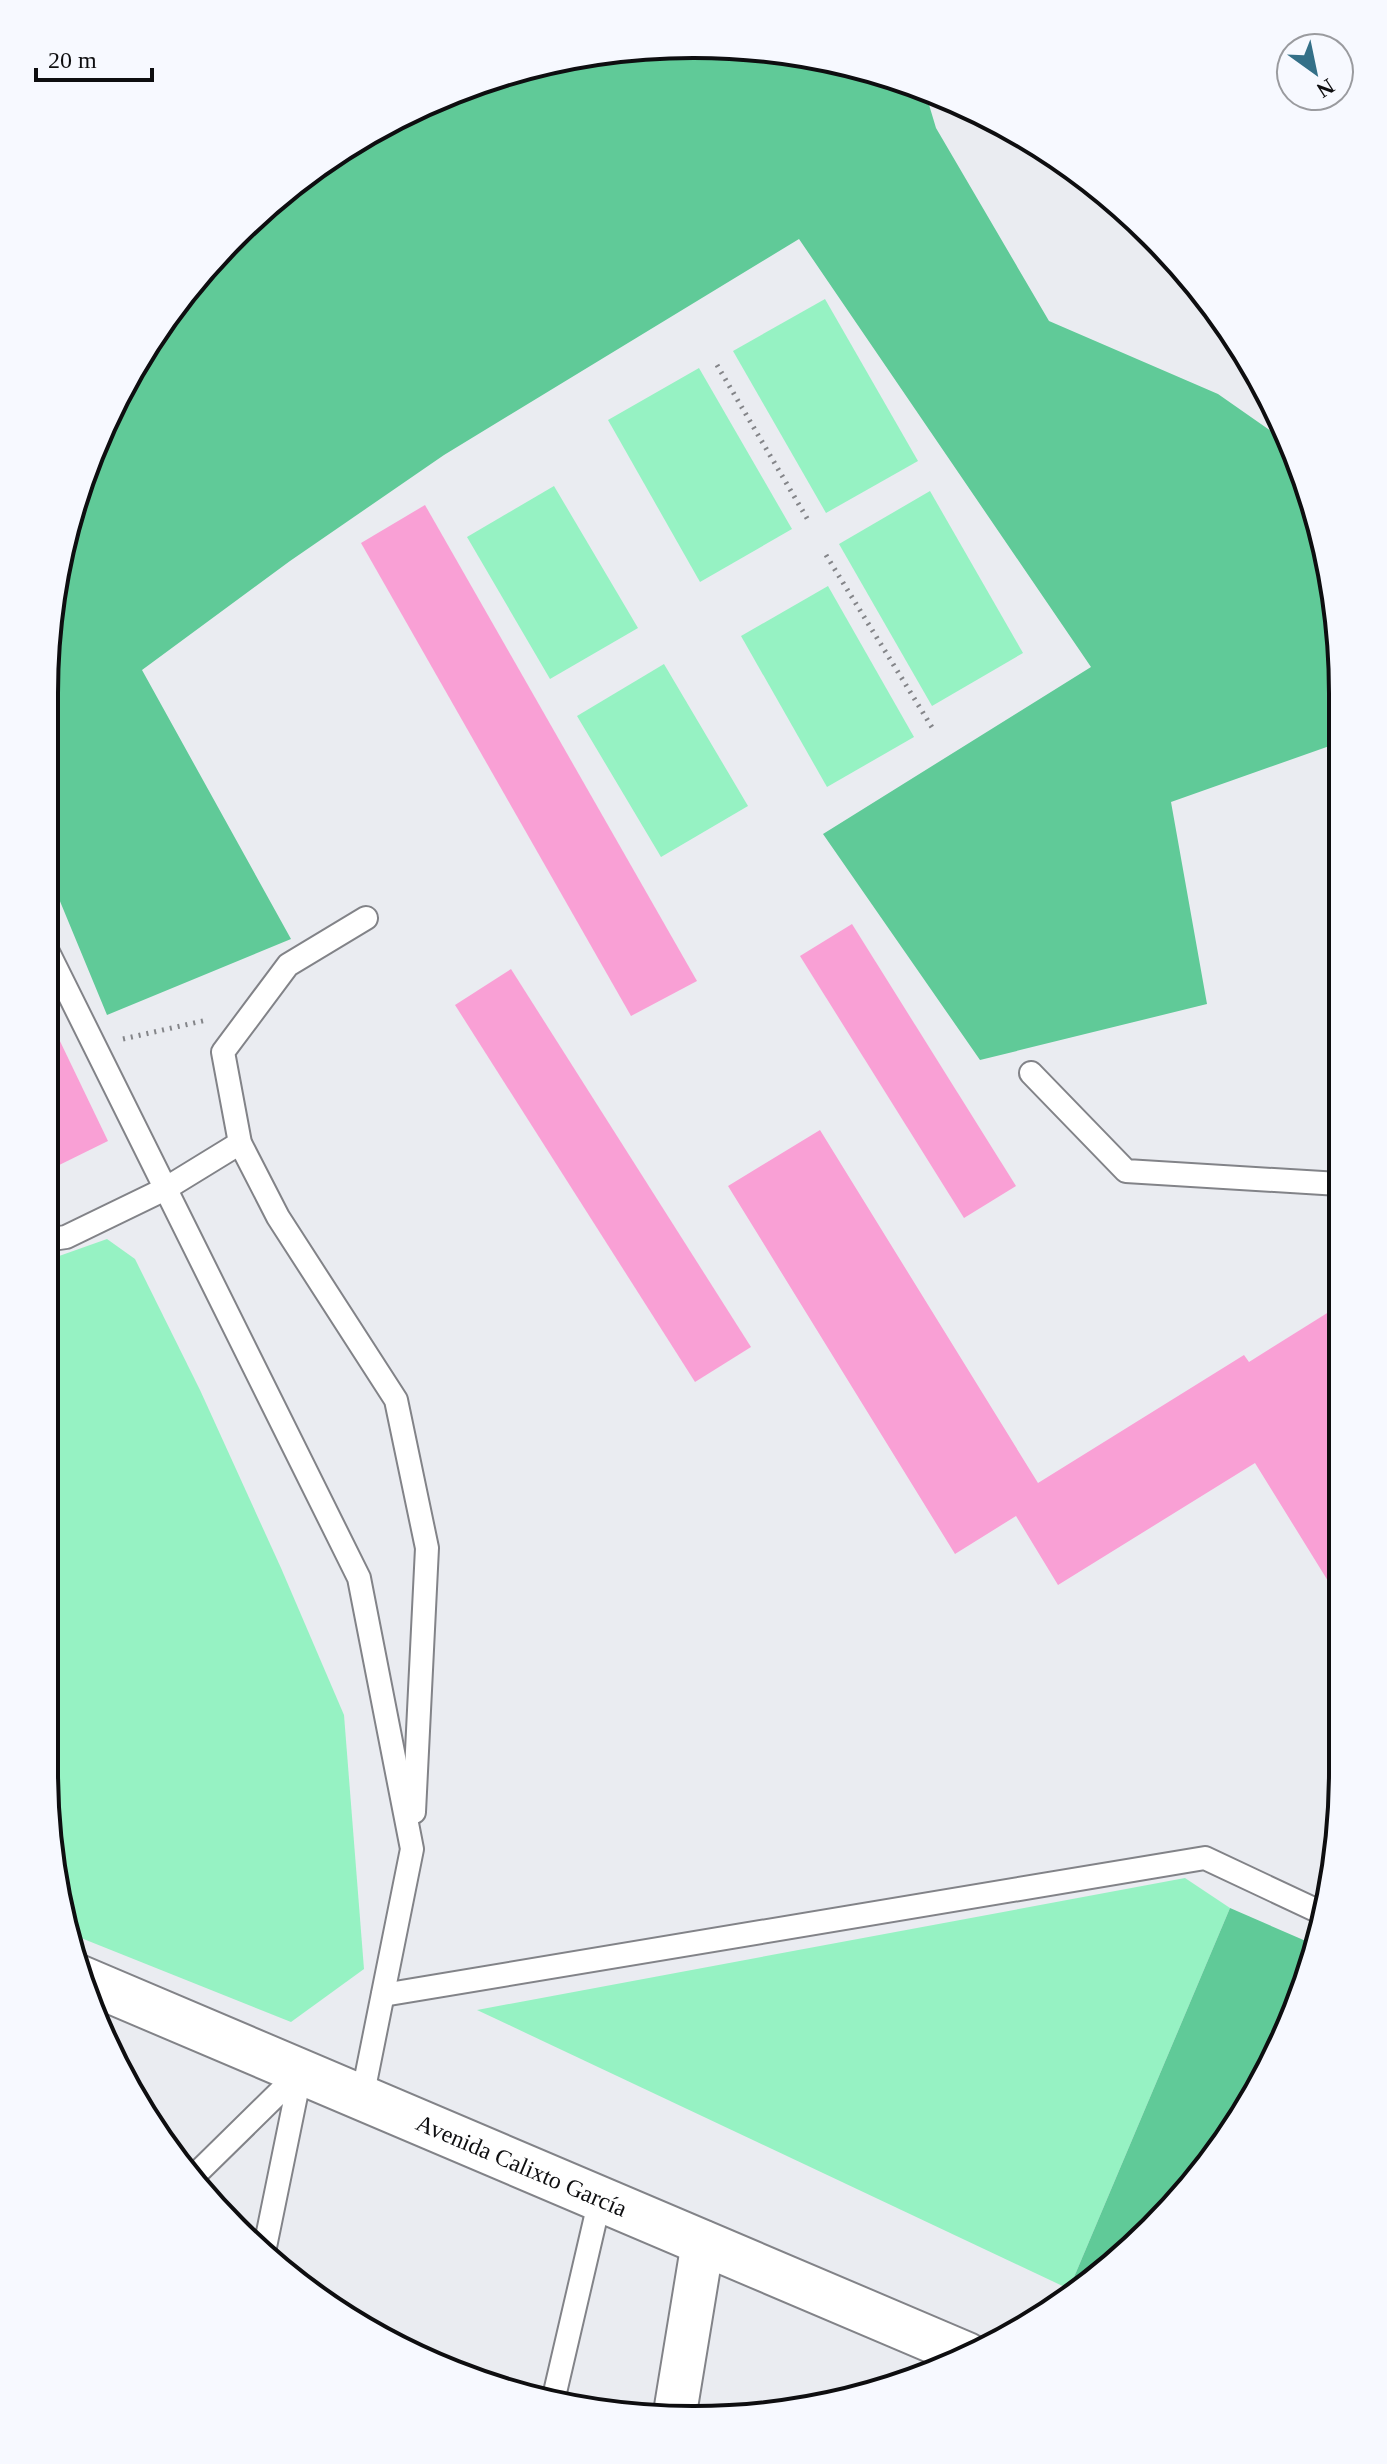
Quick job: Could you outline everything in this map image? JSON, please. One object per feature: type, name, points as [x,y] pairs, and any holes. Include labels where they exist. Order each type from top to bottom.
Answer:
[{"type":"street","name":"Avenida Calixto García","points":[[95,1984],[955,2350]]},
{"type":"street","points":[[676,2406],[703,2242]]},
{"type":"lane","points":[[362,2098],[412,1849],[427,1548],[396,1400],[278,1217],[240,1143],[223,1052],[288,965],[366,918]]},
{"type":"lane","points":[[58,972],[359,1578],[412,1849]]},
{"type":"lane","points":[[1031,1073],[1126,1171],[1329,1183]]},
{"type":"lane","points":[[58,1238],[165,1189],[240,1143]]},
{"type":"lane","points":[[383,1995],[1205,1858],[1313,1909]]},
{"type":"lane","points":[[200,2170],[301,2071]]},
{"type":"lane","points":[[266,2241],[301,2071]]},
{"type":"lane","points":[[555,2390],[600,2199]]},
{"type":"path","points":[[717,365],[808,520]]},
{"type":"path","points":[[826,555],[933,729]]},
{"type":"path","points":[[95,1046],[255,1009]]},
{"type":"green space","points":[[652,59],[735,59],[776,63],[817,70],[898,92],[928,103],[936,128],[1049,321],[1218,394],[1273,432],[1295,489],[1317,570],[1328,652],[1329,746],[1171,802],[1207,1004],[980,1060],[823,834],[1091,667],[799,239],[444,455],[290,561],[142,670],[291,939],[107,1015],[58,896],[59,652],[70,570],[92,489],[106,450],[143,376],[165,340],[216,274],[244,244],[307,189],[340,165],[412,124],[450,106],[529,80],[611,63]]},
{"type":"green space","points":[[825,299],[918,461],[826,513],[733,351]]},
{"type":"green space","points":[[699,368],[792,529],[700,582],[608,420]]},
{"type":"green space","points":[[554,486],[638,628],[550,679],[467,537]]},
{"type":"green space","points":[[930,491],[1023,653],[932,706],[839,544]]},
{"type":"green space","points":[[828,586],[914,737],[827,787],[741,636]]},
{"type":"green space","points":[[664,664],[748,806],[661,857],[577,716]]},
{"type":"green space","points":[[107,1239],[135,1259],[200,1390],[344,1715],[364,1969],[291,2022],[81,1938],[70,1894],[59,1812],[58,1256]]},
{"type":"green space","points":[[1185,1878],[1230,1908],[1073,2280],[1064,2287],[477,2010]]},
{"type":"green space","points":[[1230,1908],[1305,1941],[1281,2014],[1222,2124],[1171,2190],[1143,2220],[1073,2280]]},
{"type":"building","points":[[425,505],[697,981],[631,1016],[361,543]]},
{"type":"building","points":[[852,924],[1016,1186],[964,1218],[800,956]]},
{"type":"building","points":[[511,969],[751,1347],[695,1382],[455,1005]]},
{"type":"building","points":[[58,1037],[108,1141],[58,1166]]},
{"type":"building","points":[[820,1130],[1038,1483],[1244,1355],[1249,1362],[1329,1312],[1329,1583],[1255,1463],[1058,1585],[1016,1516],[955,1554],[728,1186]]}]
